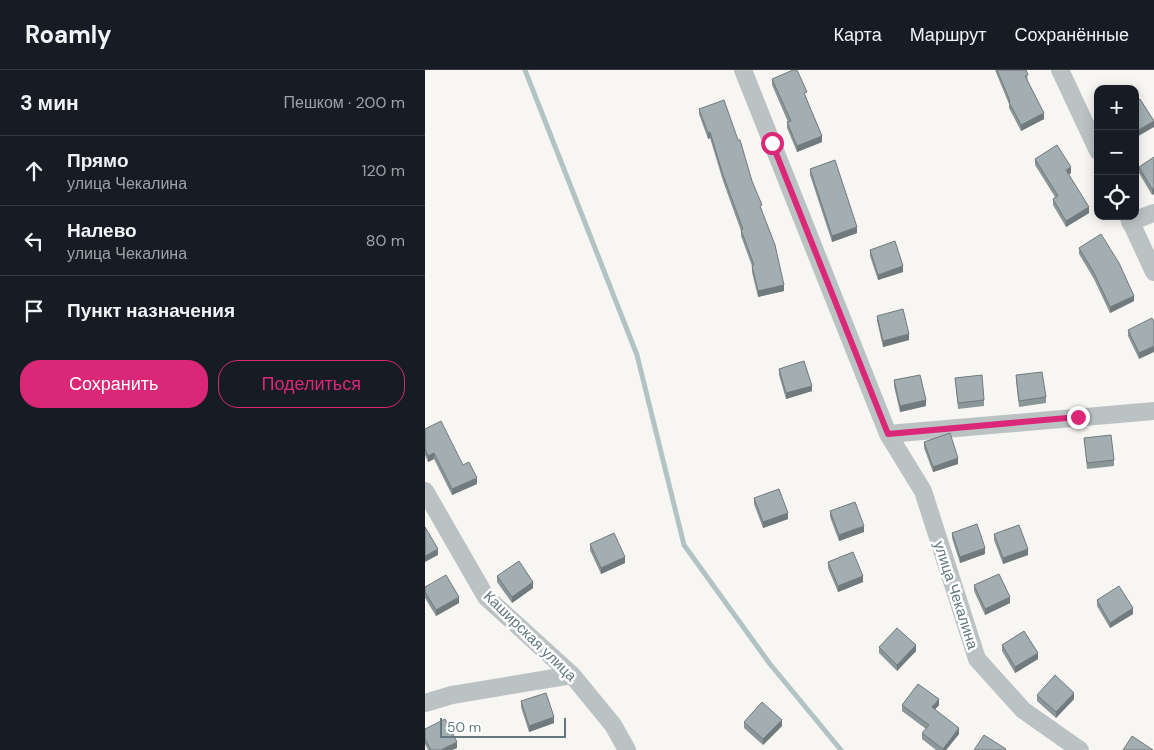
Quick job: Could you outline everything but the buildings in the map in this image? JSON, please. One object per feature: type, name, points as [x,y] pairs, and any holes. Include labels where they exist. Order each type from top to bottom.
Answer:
[{"type":"street","name":"улица Чекалина","points":[[743,70],[888,434],[923,491],[977,659],[1023,710],[1080,750]]},
{"type":"street","points":[[1060,70],[1094,143]]},
{"type":"street","points":[[1139,217],[1154,213]]},
{"type":"street","points":[[1129,220],[1154,272]]},
{"type":"street","points":[[888,434],[1154,410]]},
{"type":"street","name":"Каширская улица","points":[[425,491],[486,597],[572,675],[613,725],[627,750]]},
{"type":"street","points":[[425,703],[452,695],[572,675]]},
{"type":"waterway","points":[[525,70],[637,355],[684,545],[770,664],[841,750]]},
{"type":"route","points":[[772,143],[888,434],[1078,417]]}]
